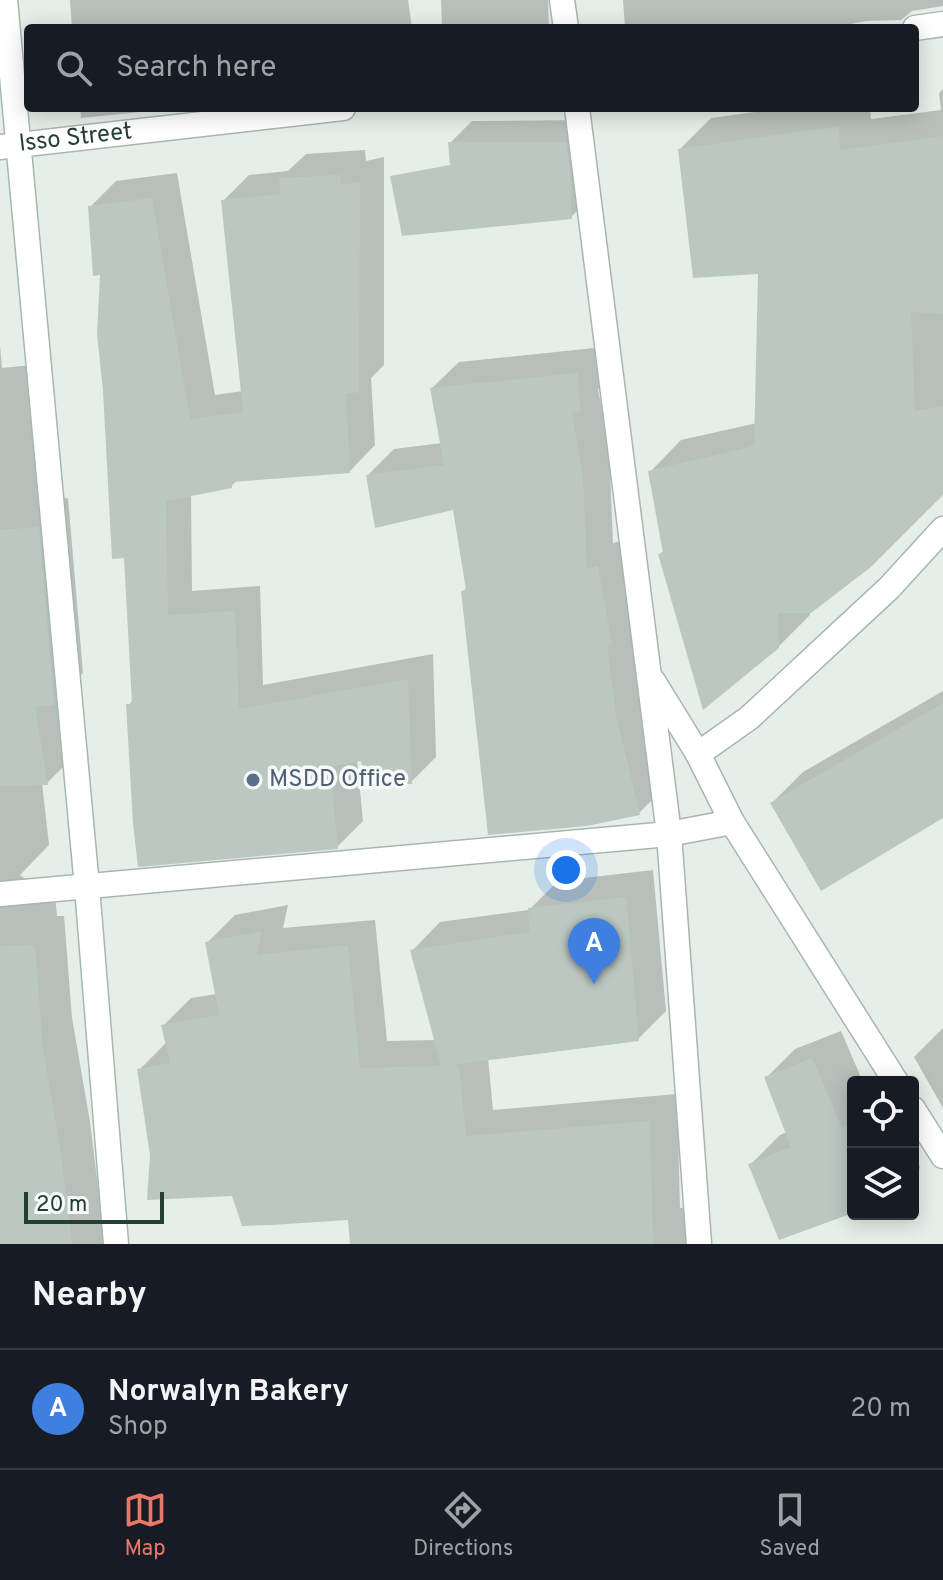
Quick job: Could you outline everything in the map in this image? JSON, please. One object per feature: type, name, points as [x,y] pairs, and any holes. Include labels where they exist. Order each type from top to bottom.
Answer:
[{"type":"street","points":[[5,0],[10,147],[87,887],[116,1244]]},
{"type":"street","points":[[562,0],[565,24]]},
{"type":"street","points":[[919,27],[943,24]]},
{"type":"street","name":"Isso Street","points":[[10,147],[309,112]]},
{"type":"street","points":[[578,112],[669,834],[699,1244]]},
{"type":"street","points":[[698,754],[761,707],[889,588],[943,529]]},
{"type":"street","points":[[650,675],[698,754],[732,822],[892,1076]]},
{"type":"street","points":[[0,894],[669,834],[732,822]]},
{"type":"street","points":[[919,1118],[943,1156]]},
{"type":"building","points":[[839,126],[840,150],[943,136],[943,314],[911,312],[915,411],[943,406],[943,495],[871,567],[811,613],[778,613],[779,648],[703,710],[658,554],[663,553],[648,471],[754,446],[758,274],[693,278],[678,149]]},
{"type":"building","points":[[448,142],[566,142],[572,219],[402,236],[390,176],[450,165]]},
{"type":"building","points":[[340,175],[341,185],[360,182],[359,392],[346,394],[350,473],[232,482],[232,488],[166,501],[168,615],[235,611],[239,709],[408,679],[412,784],[367,784],[361,761],[330,767],[338,849],[138,867],[126,704],[132,704],[124,558],[112,559],[97,334],[100,275],[93,276],[88,206],[152,198],[190,419],[243,412],[221,200],[281,194],[279,178]]},
{"type":"building","points":[[578,373],[580,411],[572,413],[583,476],[587,568],[598,566],[612,644],[607,645],[616,715],[640,815],[587,826],[488,835],[461,591],[466,590],[453,510],[375,528],[366,475],[444,465],[430,388]]},
{"type":"building","points":[[39,527],[54,705],[35,707],[48,785],[0,786],[0,530]]},
{"type":"building","points":[[943,703],[943,818],[821,891],[770,803]]},
{"type":"building","points":[[626,897],[639,1041],[450,1065],[459,1065],[466,1136],[650,1121],[653,1244],[350,1244],[348,1220],[242,1226],[232,1196],[147,1200],[150,1155],[137,1069],[170,1063],[161,1025],[219,1015],[205,942],[262,931],[257,955],[348,945],[360,1068],[441,1066],[410,950],[529,932],[528,908]]},
{"type":"building","points":[[35,945],[43,1049],[61,1153],[72,1244],[0,1244],[0,946]]},
{"type":"building","points":[[812,1058],[842,1128],[847,1126],[847,1215],[779,1240],[748,1164],[791,1147],[764,1077]]},
{"type":"place","name":"MSDD Office","points":[[253,780]]},
{"type":"place","name":"Norwalyn Bakery","points":[[594,984]]}]
